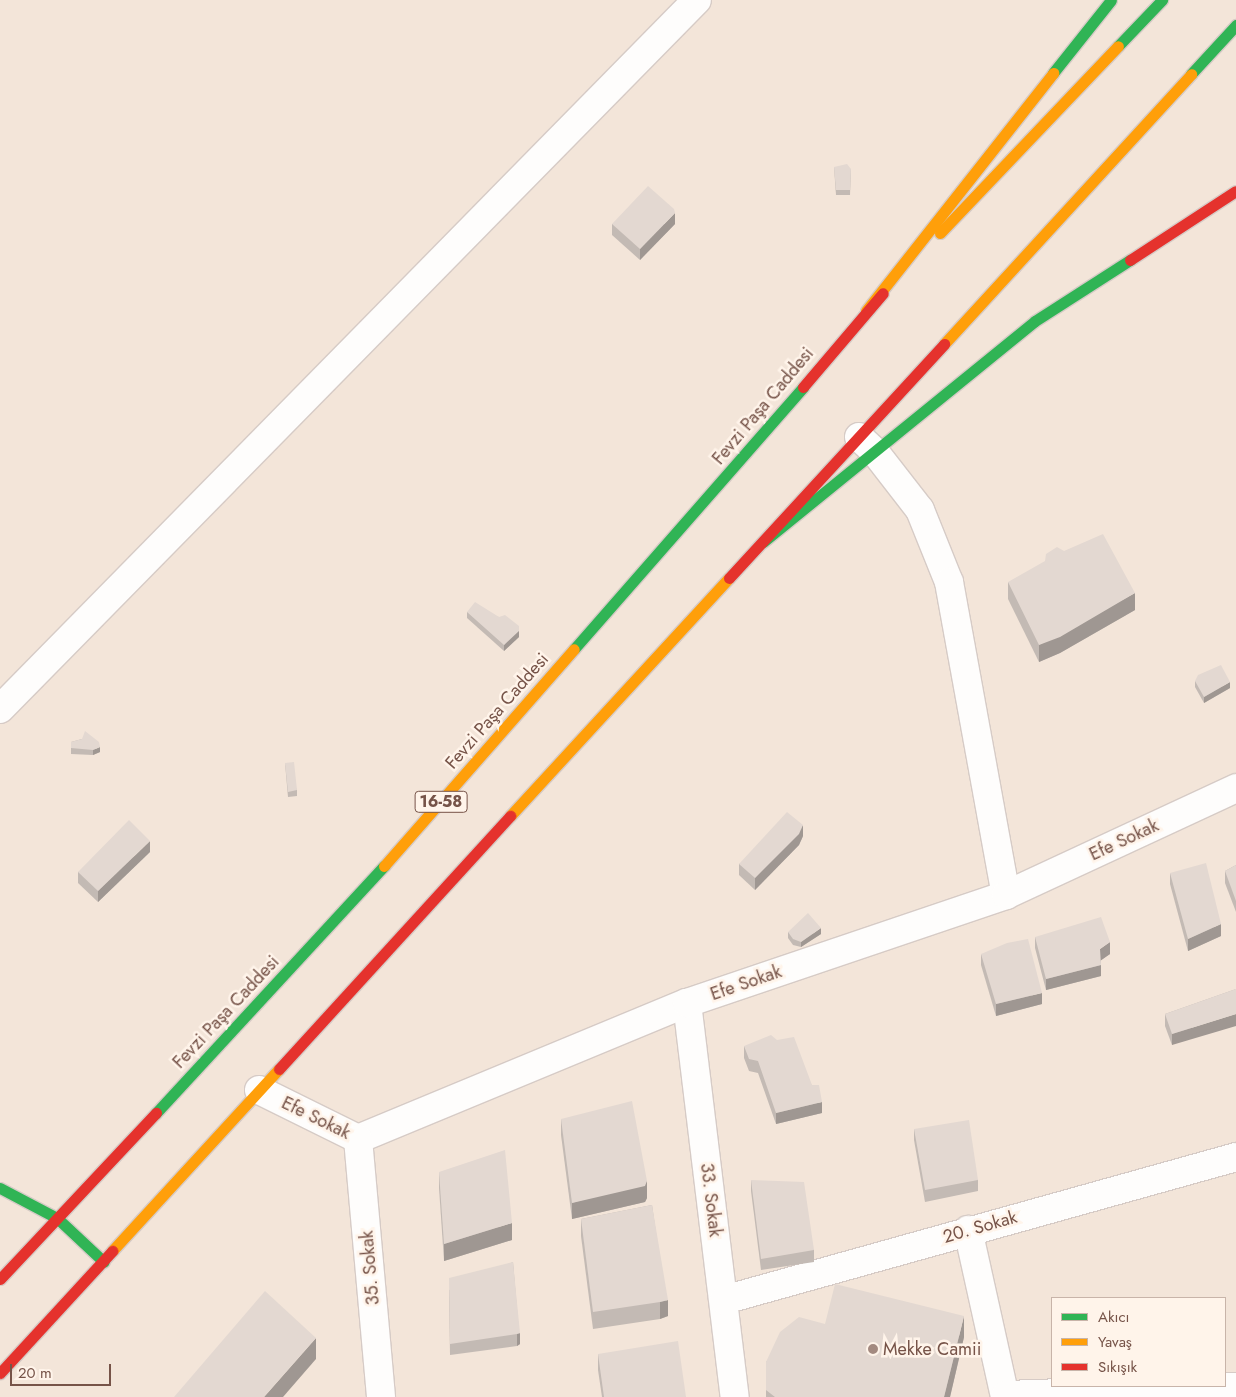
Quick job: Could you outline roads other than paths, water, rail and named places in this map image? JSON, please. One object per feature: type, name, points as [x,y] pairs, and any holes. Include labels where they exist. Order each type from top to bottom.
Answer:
[{"type":"main road","points":[[866,311],[1110,0]]},
{"type":"main road","points":[[866,311],[1162,0]]},
{"type":"main road","points":[[0,1373],[764,542],[867,445],[1236,26]]},
{"type":"main road","points":[[764,542],[867,445],[1035,321],[1236,191]]},
{"type":"main road","name":"Fevzi Paşa Caddesi","points":[[0,1278],[340,916],[754,446],[866,311]]},
{"type":"main road","points":[[0,1188],[57,1218],[104,1262]]},
{"type":"street","points":[[0,709],[697,0]]},
{"type":"street","points":[[867,445],[920,510],[949,582],[1006,896]]},
{"type":"street","name":"Efe Sokak","points":[[259,1090],[358,1139],[687,1003],[1006,896],[1236,788]]},
{"type":"street","name":"33. Sokak","points":[[687,1003],[735,1397]]},
{"type":"street","name":"35. Sokak","points":[[358,1139],[381,1397]]},
{"type":"street","name":"20. Sokak","points":[[724,1300],[968,1230],[1236,1157]]},
{"type":"street","points":[[968,1230],[1005,1396],[1236,1387]]},
{"type":"place","name":"Mekke Camii","points":[[873,1349]]}]
